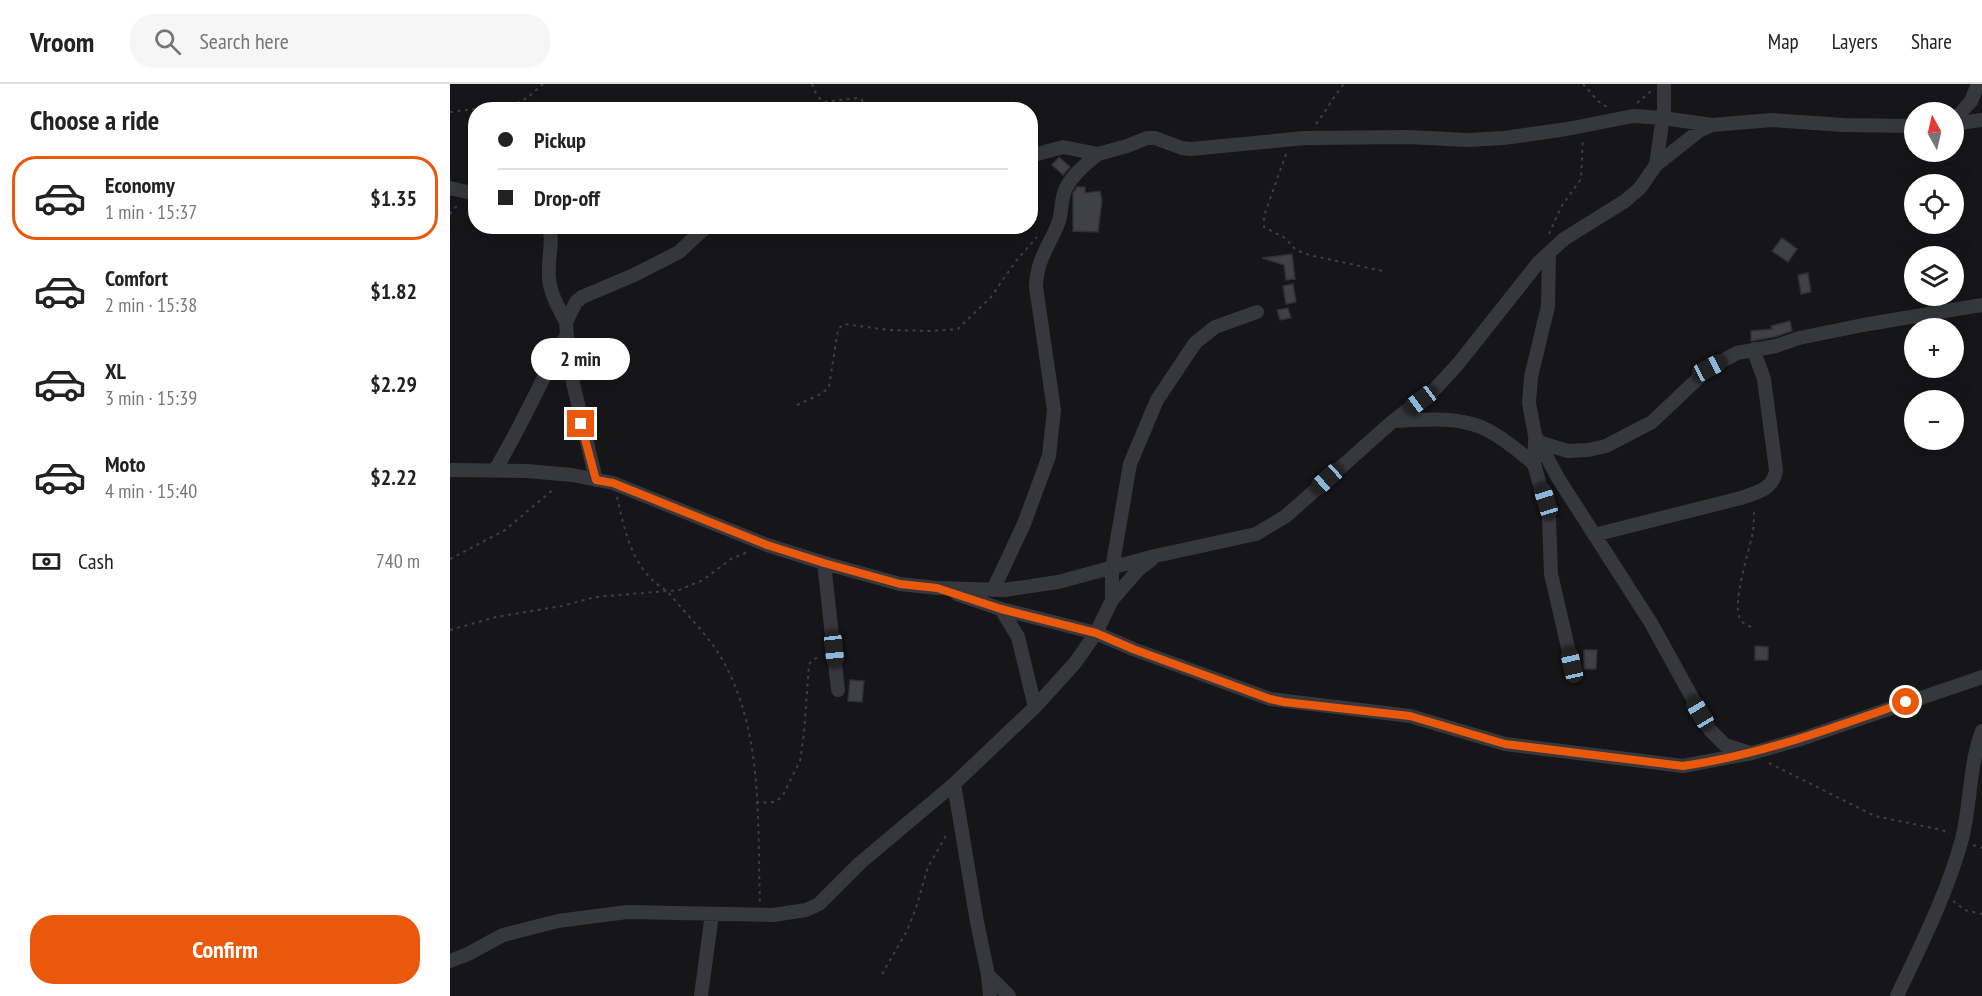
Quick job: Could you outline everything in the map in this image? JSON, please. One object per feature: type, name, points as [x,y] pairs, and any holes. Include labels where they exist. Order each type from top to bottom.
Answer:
[{"type":"street","points":[[1656,165],[1663,118],[1664,84]]},
{"type":"street","points":[[1964,110],[1971,101],[1978,84]]},
{"type":"street","points":[[993,590],[1024,524],[1048,456],[1054,410],[1036,287],[1043,252],[1059,220],[1067,186],[1080,169],[1098,154],[1147,138],[1155,138],[1191,149],[1300,139],[1408,137],[1468,140],[1504,138],[1633,116],[1712,125],[1772,120],[1843,125],[1904,126]]},
{"type":"street","points":[[1964,122],[1982,120]]},
{"type":"street","points":[[450,470],[495,470],[572,475],[613,483],[767,545],[900,584],[937,588],[993,590],[1058,582],[1155,556],[1256,534],[1286,516],[1393,421],[1435,389],[1458,364],[1538,263],[1564,239],[1625,201],[1640,188],[1656,165],[1699,131],[1712,125]]},
{"type":"street","points":[[1038,154],[1063,147],[1098,154]]},
{"type":"street","points":[[450,188],[468,192]]},
{"type":"street","points":[[550,234],[549,280],[553,297],[566,328],[574,393],[596,480]]},
{"type":"street","points":[[495,470],[515,435],[576,302],[582,297],[634,275],[679,252],[698,234]]},
{"type":"street","points":[[1549,255],[1548,306],[1531,377],[1529,403],[1537,439],[1558,478],[1651,622],[1710,730],[1725,745],[1752,753]]},
{"type":"street","points":[[1537,439],[1568,451],[1606,446],[1652,422],[1709,368],[1737,353],[1863,325],[1982,304]]},
{"type":"street","points":[[1112,600],[1112,569],[1130,464],[1157,400],[1195,343],[1215,327],[1257,312]]},
{"type":"street","points":[[1594,535],[1755,493],[1768,486],[1776,474],[1764,379],[1755,349]]},
{"type":"street","points":[[1393,421],[1440,419],[1458,421],[1482,428],[1534,464]]},
{"type":"street","points":[[1537,439],[1534,464],[1548,510],[1551,574],[1572,665]]},
{"type":"street","points":[[450,961],[503,935],[558,921],[627,912],[761,915],[794,913],[819,903],[954,784],[1035,707],[1075,663],[1096,633],[1112,600],[1138,570],[1155,556]]},
{"type":"street","points":[[824,563],[838,690]]},
{"type":"street","points":[[937,588],[1001,609],[1096,633],[1133,649],[1270,699],[1410,716],[1505,744],[1683,766],[1752,753],[1800,739],[1982,677]]},
{"type":"street","points":[[1001,609],[1018,637],[1035,707]]},
{"type":"street","points":[[1897,996],[1945,893],[1962,838],[1982,731]]},
{"type":"street","points":[[954,784],[990,996]]},
{"type":"street","points":[[701,996],[712,914]]},
{"type":"street","points":[[988,975],[1009,996]]},
{"type":"path","points":[[519,102],[543,84]]},
{"type":"path","points":[[812,84],[817,96],[824,102]]},
{"type":"path","points":[[1344,84],[1332,98],[1324,115],[1286,152],[1263,216],[1264,228],[1285,238],[1296,250],[1309,255],[1383,272]]},
{"type":"path","points":[[1583,84],[1598,101],[1614,110]]},
{"type":"path","points":[[838,102],[858,98],[863,102]]},
{"type":"path","points":[[450,112],[468,110]]},
{"type":"path","points":[[1549,255],[1549,232],[1581,179],[1584,126]]},
{"type":"path","points":[[797,405],[822,394],[829,387],[840,326],[844,324],[889,330],[958,329],[992,297],[1034,239],[1041,236],[1052,236]]},
{"type":"path","points":[[450,559],[506,530],[542,497],[572,475]]},
{"type":"path","points":[[613,483],[627,543],[657,585],[667,591],[721,658],[744,712],[755,763],[761,915]]},
{"type":"path","points":[[1751,627],[1743,623],[1738,609],[1752,535],[1755,493]]},
{"type":"path","points":[[450,630],[496,617],[562,606],[595,597],[633,592],[667,591],[694,585],[731,559],[767,545]]},
{"type":"path","points":[[756,803],[774,802],[782,797],[800,761],[809,665],[814,659],[834,649]]},
{"type":"path","points":[[1752,753],[1875,816],[1942,830],[1962,838]]},
{"type":"path","points":[[882,974],[907,931],[933,856],[959,814]]},
{"type":"path","points":[[1945,893],[1965,910],[1982,915]]},
{"type":"building","points":[[1059,157],[1070,167],[1063,175],[1052,165]]},
{"type":"building","points":[[1077,187],[1085,187],[1085,193],[1100,191],[1102,200],[1098,232],[1073,231],[1073,193]]},
{"type":"building","points":[[1782,238],[1797,249],[1788,262],[1772,251]]},
{"type":"building","points":[[1292,254],[1295,279],[1286,280],[1284,265],[1262,258]]},
{"type":"building","points":[[1808,273],[1811,292],[1801,294],[1798,275]]},
{"type":"building","points":[[1293,284],[1296,302],[1286,304],[1283,286]]},
{"type":"building","points":[[1288,308],[1291,318],[1280,320],[1277,310]]},
{"type":"building","points":[[1790,321],[1792,331],[1751,341],[1751,331],[1772,329],[1771,326]]},
{"type":"building","points":[[1755,646],[1768,647],[1768,660],[1755,660]]},
{"type":"building","points":[[1584,650],[1597,650],[1596,669],[1584,669]]},
{"type":"building","points":[[850,680],[864,681],[862,702],[848,701]]},
{"type":"route","points":[[581,424],[596,480],[613,483],[767,545],[900,584],[937,588],[1001,609],[1096,633],[1133,649],[1270,699],[1284,702],[1410,716],[1505,744],[1683,766],[1752,753],[1906,702]]}]
